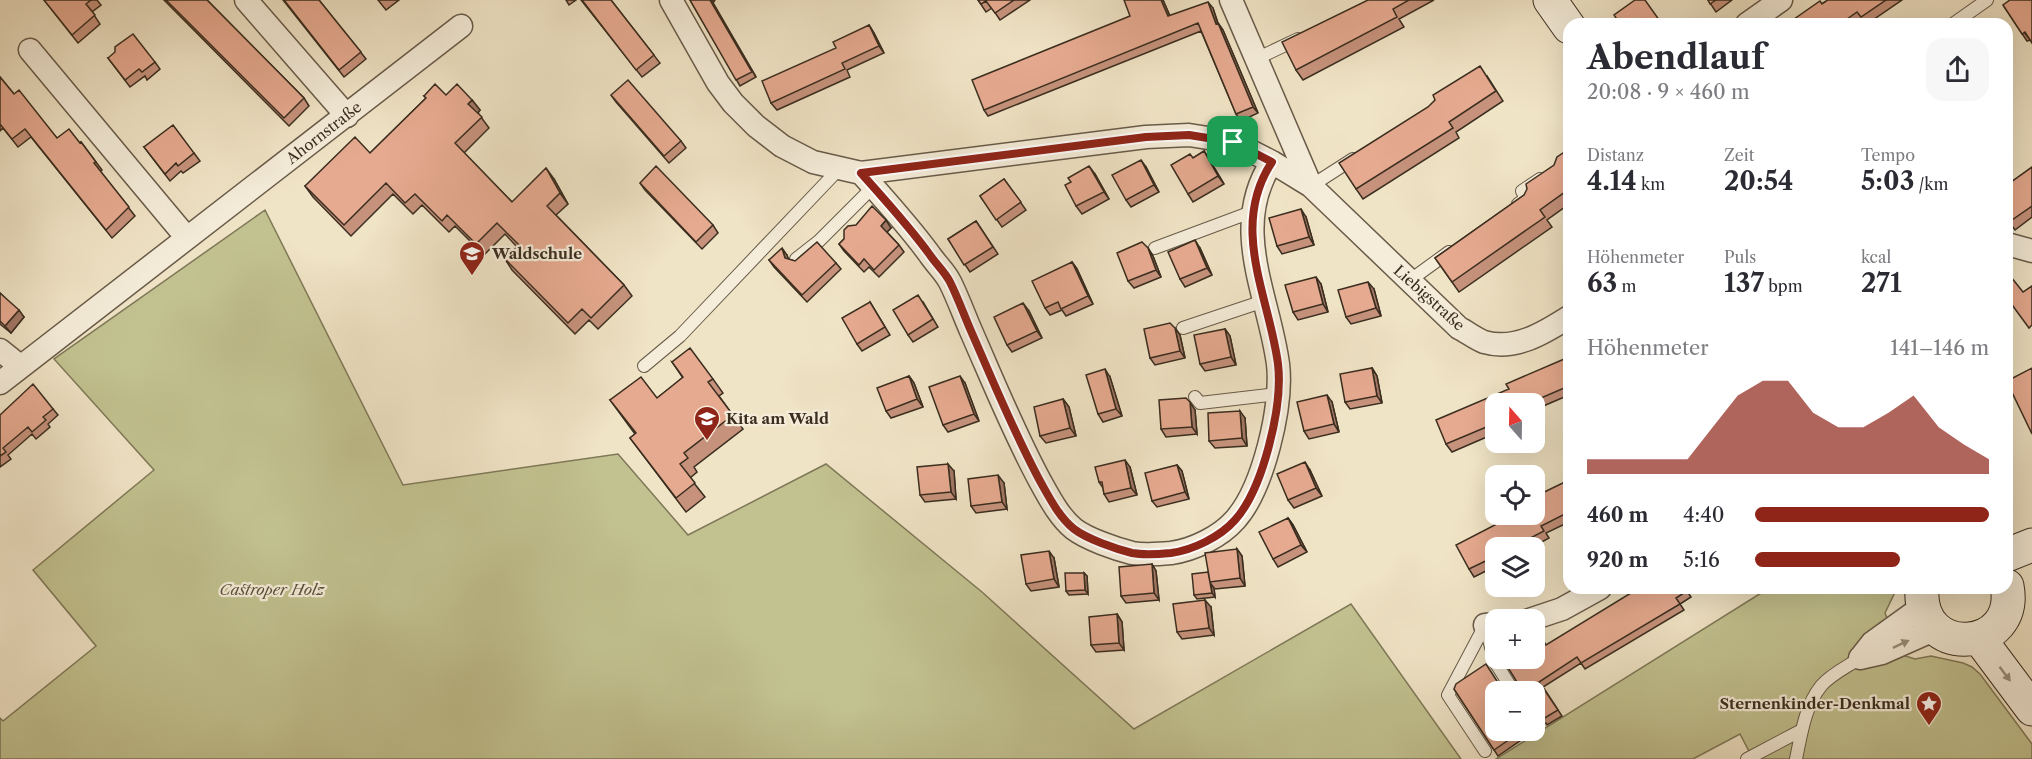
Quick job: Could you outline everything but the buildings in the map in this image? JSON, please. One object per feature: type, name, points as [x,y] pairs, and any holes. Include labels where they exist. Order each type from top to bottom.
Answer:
[{"type":"main road","points":[[1550,0],[1563,18]]},
{"type":"main road","points":[[2013,553],[2032,545]]},
{"type":"main road","points":[[1922,594],[1928,619],[1942,633],[1960,640],[1988,632],[2007,607],[2013,594]]},
{"type":"main road","points":[[1988,632],[2032,671]]},
{"type":"main road","points":[[1988,632],[2032,709]]},
{"type":"street","points":[[246,0],[347,116]]},
{"type":"street","name":"Liebigstraße","points":[[671,0],[718,83],[740,111],[782,146],[813,162],[858,177],[1146,137],[1189,135],[1233,142],[1311,186],[1459,328],[1484,342],[1511,344],[1542,335],[1563,321]]},
{"type":"street","name":"Liebigstraße","points":[[1231,0],[1311,186]]},
{"type":"street","points":[[1756,18],[1781,0]]},
{"type":"street","name":"Ahornstraße","points":[[0,383],[461,26]]},
{"type":"street","points":[[30,50],[187,238]]},
{"type":"street","points":[[858,177],[906,222],[949,280],[1025,454],[1059,513],[1074,529],[1098,541],[1134,554],[1170,553],[1190,548],[1212,538],[1233,522],[1250,501],[1268,450],[1277,394],[1278,366],[1255,266],[1253,233],[1254,211],[1264,173],[1272,162]]},
{"type":"street","points":[[2013,246],[2032,251]]},
{"type":"street","points":[[0,350],[20,366]]},
{"type":"street","points":[[1545,615],[1562,609],[1589,594]]},
{"type":"street","points":[[1860,658],[1872,643],[1915,612],[1922,594]]},
{"type":"street","points":[[1860,658],[1882,653],[1927,633],[1942,633]]},
{"type":"lane","points":[[1961,18],[1986,0]]},
{"type":"lane","points":[[1256,59],[1306,35]]},
{"type":"lane","points":[[1311,186],[1360,154]]},
{"type":"lane","points":[[1507,212],[1526,198],[1522,191],[1548,174]]},
{"type":"lane","points":[[795,259],[819,241],[858,177]]},
{"type":"lane","points":[[644,366],[858,177]]},
{"type":"lane","points":[[1155,248],[1254,211]]},
{"type":"lane","points":[[1409,281],[1458,246]]},
{"type":"lane","points":[[1184,328],[1264,300]]},
{"type":"lane","points":[[1195,397],[1200,403],[1277,394]]},
{"type":"lane","points":[[1485,633],[1448,695],[1485,751]]},
{"type":"lane","points":[[1796,759],[1809,708],[1820,687],[1832,676],[1860,658]]},
{"type":"lane","points":[[1747,759],[1802,730]]},
{"type":"green space","name":"Castroper Holz","points":[[265,210],[403,485],[618,454],[688,535],[826,464],[982,592],[1134,729],[1351,604],[1461,759],[0,759],[0,718],[3,721],[96,646],[33,570],[154,470],[54,359]]},
{"type":"green space","points":[[1759,594],[1894,594],[1885,613],[1902,655],[1915,659],[1931,656],[1972,667],[1980,674],[2032,744],[2032,759],[1753,759],[1740,734],[1693,759],[1496,759],[1525,741],[1545,741],[1545,728]]},
{"type":"place","name":"Waldschule","points":[[472,277]]},
{"type":"place","name":"Kita am Wald","points":[[707,442]]},
{"type":"place","name":"Sternenkinder-Denkmal","points":[[1929,727]]},
{"type":"route","points":[[1189,135],[1233,142],[1272,162],[1264,173],[1257,199],[1253,233],[1255,266],[1278,366],[1277,403],[1268,450],[1250,501],[1233,522],[1212,538],[1190,548],[1170,553],[1134,554],[1098,541],[1074,529],[1059,513],[1025,454],[949,280],[906,222],[861,173],[1146,137],[1189,135]]}]
